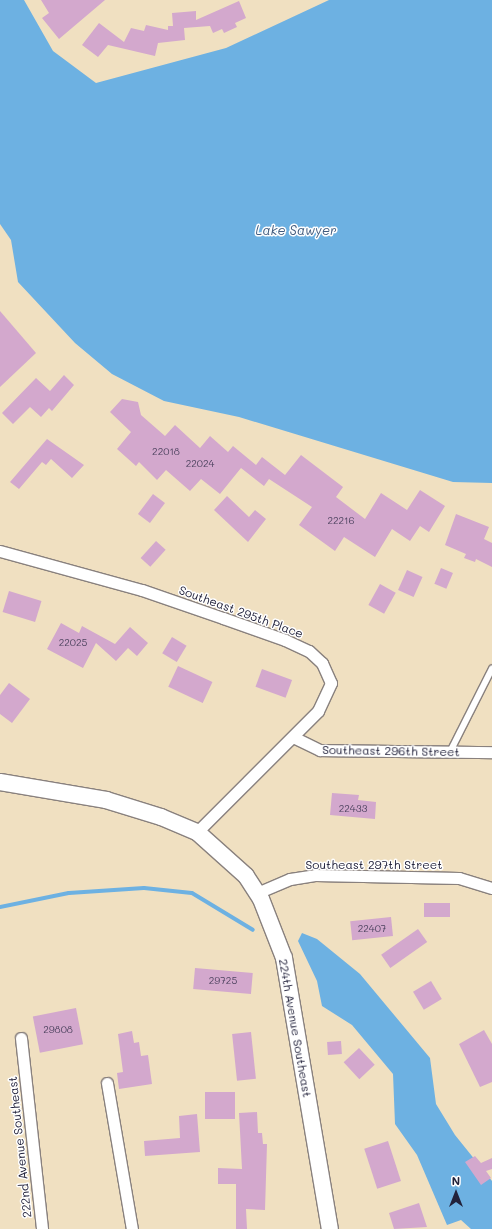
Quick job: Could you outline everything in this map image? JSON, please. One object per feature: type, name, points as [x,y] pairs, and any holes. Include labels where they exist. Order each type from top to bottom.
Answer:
[{"type":"street","name":"Southeast 295th Place","points":[[0,551],[142,590],[309,651],[328,674],[330,691],[318,711],[196,832]]},
{"type":"street","name":"Southeast 296th Street","points":[[293,737],[312,749],[492,752]]},
{"type":"street","points":[[0,782],[106,800],[196,832]]},
{"type":"street","name":"224th Avenue Southeast","points":[[196,832],[232,861],[257,892],[276,935],[288,976],[330,1229]]},
{"type":"street","name":"Southeast 297th Street","points":[[257,892],[290,879],[315,876],[459,878],[492,888]]},
{"type":"street","name":"222nd Avenue Southeast","points":[[21,1038],[42,1229]]},
{"type":"street","points":[[106,1083],[132,1229]]},
{"type":"lane","points":[[450,752],[492,669]]},
{"type":"water","name":"Lake Sawyer","points":[[0,0],[24,0],[53,51],[96,83],[226,48],[329,0],[492,0],[492,483],[453,482],[239,417],[164,401],[112,374],[75,343],[18,282],[11,240],[0,224]]},
{"type":"water","points":[[302,933],[317,939],[360,974],[430,1058],[436,1104],[455,1135],[492,1181],[492,1229],[471,1229],[461,1220],[447,1225],[417,1155],[395,1124],[393,1074],[352,1025],[322,1006],[317,981],[298,941]]},
{"type":"building","points":[[41,0],[105,0],[59,39],[42,18],[49,13]]},
{"type":"building","points":[[239,1],[246,18],[235,23],[237,27],[224,33],[222,29],[213,33],[210,26],[184,28],[185,40],[158,43],[155,56],[108,45],[98,57],[82,45],[99,23],[124,42],[131,28],[144,31],[146,25],[168,30],[168,26],[173,26],[172,13],[196,11],[196,20]]},
{"type":"building","points":[[0,311],[36,353],[0,387]]},
{"type":"building","points":[[64,375],[74,385],[52,411],[49,408],[41,417],[30,407],[13,424],[2,413],[36,378],[50,391]]},
{"type":"building","points":[[122,399],[138,402],[141,415],[165,436],[175,425],[200,448],[210,436],[228,452],[233,446],[256,465],[262,457],[285,475],[301,455],[343,487],[336,497],[365,519],[381,493],[407,510],[420,490],[445,506],[429,532],[420,526],[410,541],[392,529],[375,557],[344,537],[335,551],[299,525],[312,507],[269,479],[264,486],[241,468],[220,494],[201,479],[190,491],[166,470],[157,480],[139,462],[136,466],[117,449],[131,432],[110,412]]},
{"type":"building","points":[[47,439],[84,465],[72,478],[51,459],[46,465],[42,462],[19,489],[10,482]]},
{"type":"building","points":[[153,494],[165,503],[150,523],[138,514]]},
{"type":"building","points":[[227,496],[249,517],[255,510],[266,519],[248,542],[214,510]]},
{"type":"building","points":[[456,514],[489,527],[484,539],[492,543],[492,567],[476,559],[475,562],[464,558],[466,554],[445,545]]},
{"type":"building","points":[[156,541],[166,550],[150,567],[141,558]]},
{"type":"building","points":[[441,568],[453,573],[446,589],[434,584]]},
{"type":"building","points":[[407,570],[423,577],[414,597],[398,590]]},
{"type":"building","points":[[380,584],[396,593],[384,614],[368,605]]},
{"type":"building","points":[[9,591],[42,601],[35,622],[3,612]]},
{"type":"building","points":[[61,623],[79,633],[82,626],[115,644],[130,627],[148,643],[137,656],[128,648],[116,661],[96,643],[83,668],[47,649]]},
{"type":"building","points":[[172,637],[187,646],[177,662],[162,653]]},
{"type":"building","points":[[178,666],[212,682],[203,703],[168,687]]},
{"type":"building","points":[[262,669],[292,680],[286,698],[256,687]]},
{"type":"building","points":[[9,683],[30,699],[12,723],[0,714],[0,695]]},
{"type":"building","points":[[332,793],[359,795],[358,800],[376,802],[375,819],[330,815]]},
{"type":"building","points":[[424,903],[450,903],[450,917],[424,917]]},
{"type":"building","points":[[391,917],[393,936],[352,940],[350,921]]},
{"type":"building","points":[[418,929],[427,942],[390,968],[381,955]]},
{"type":"building","points":[[195,968],[253,973],[251,994],[193,989]]},
{"type":"building","points":[[431,981],[442,999],[424,1010],[413,992]]},
{"type":"building","points":[[76,1008],[83,1044],[40,1053],[33,1016]]},
{"type":"building","points":[[484,1030],[492,1044],[492,1082],[480,1087],[459,1044]]},
{"type":"building","points":[[132,1031],[134,1043],[139,1042],[141,1056],[148,1055],[152,1084],[119,1089],[117,1073],[123,1072],[118,1034]]},
{"type":"building","points":[[251,1032],[256,1079],[237,1081],[232,1034]]},
{"type":"building","points":[[341,1041],[342,1054],[328,1055],[327,1042]]},
{"type":"building","points":[[359,1048],[375,1065],[359,1079],[344,1062]]},
{"type":"building","points":[[205,1092],[235,1092],[235,1119],[205,1119]]},
{"type":"building","points":[[257,1112],[258,1133],[262,1133],[263,1144],[267,1144],[265,1210],[246,1209],[247,1229],[236,1229],[236,1184],[218,1184],[218,1168],[242,1169],[239,1113]]},
{"type":"building","points":[[197,1114],[200,1152],[145,1156],[144,1141],[180,1138],[179,1116]]},
{"type":"building","points":[[388,1141],[401,1181],[377,1189],[364,1149]]},
{"type":"building","points":[[475,1156],[481,1163],[492,1158],[492,1169],[486,1171],[491,1178],[481,1185],[465,1162]]},
{"type":"building","points":[[419,1203],[427,1227],[394,1229],[389,1213]]},
{"type":"waterway","points":[[0,907],[69,893],[144,888],[192,893],[253,930]]}]
